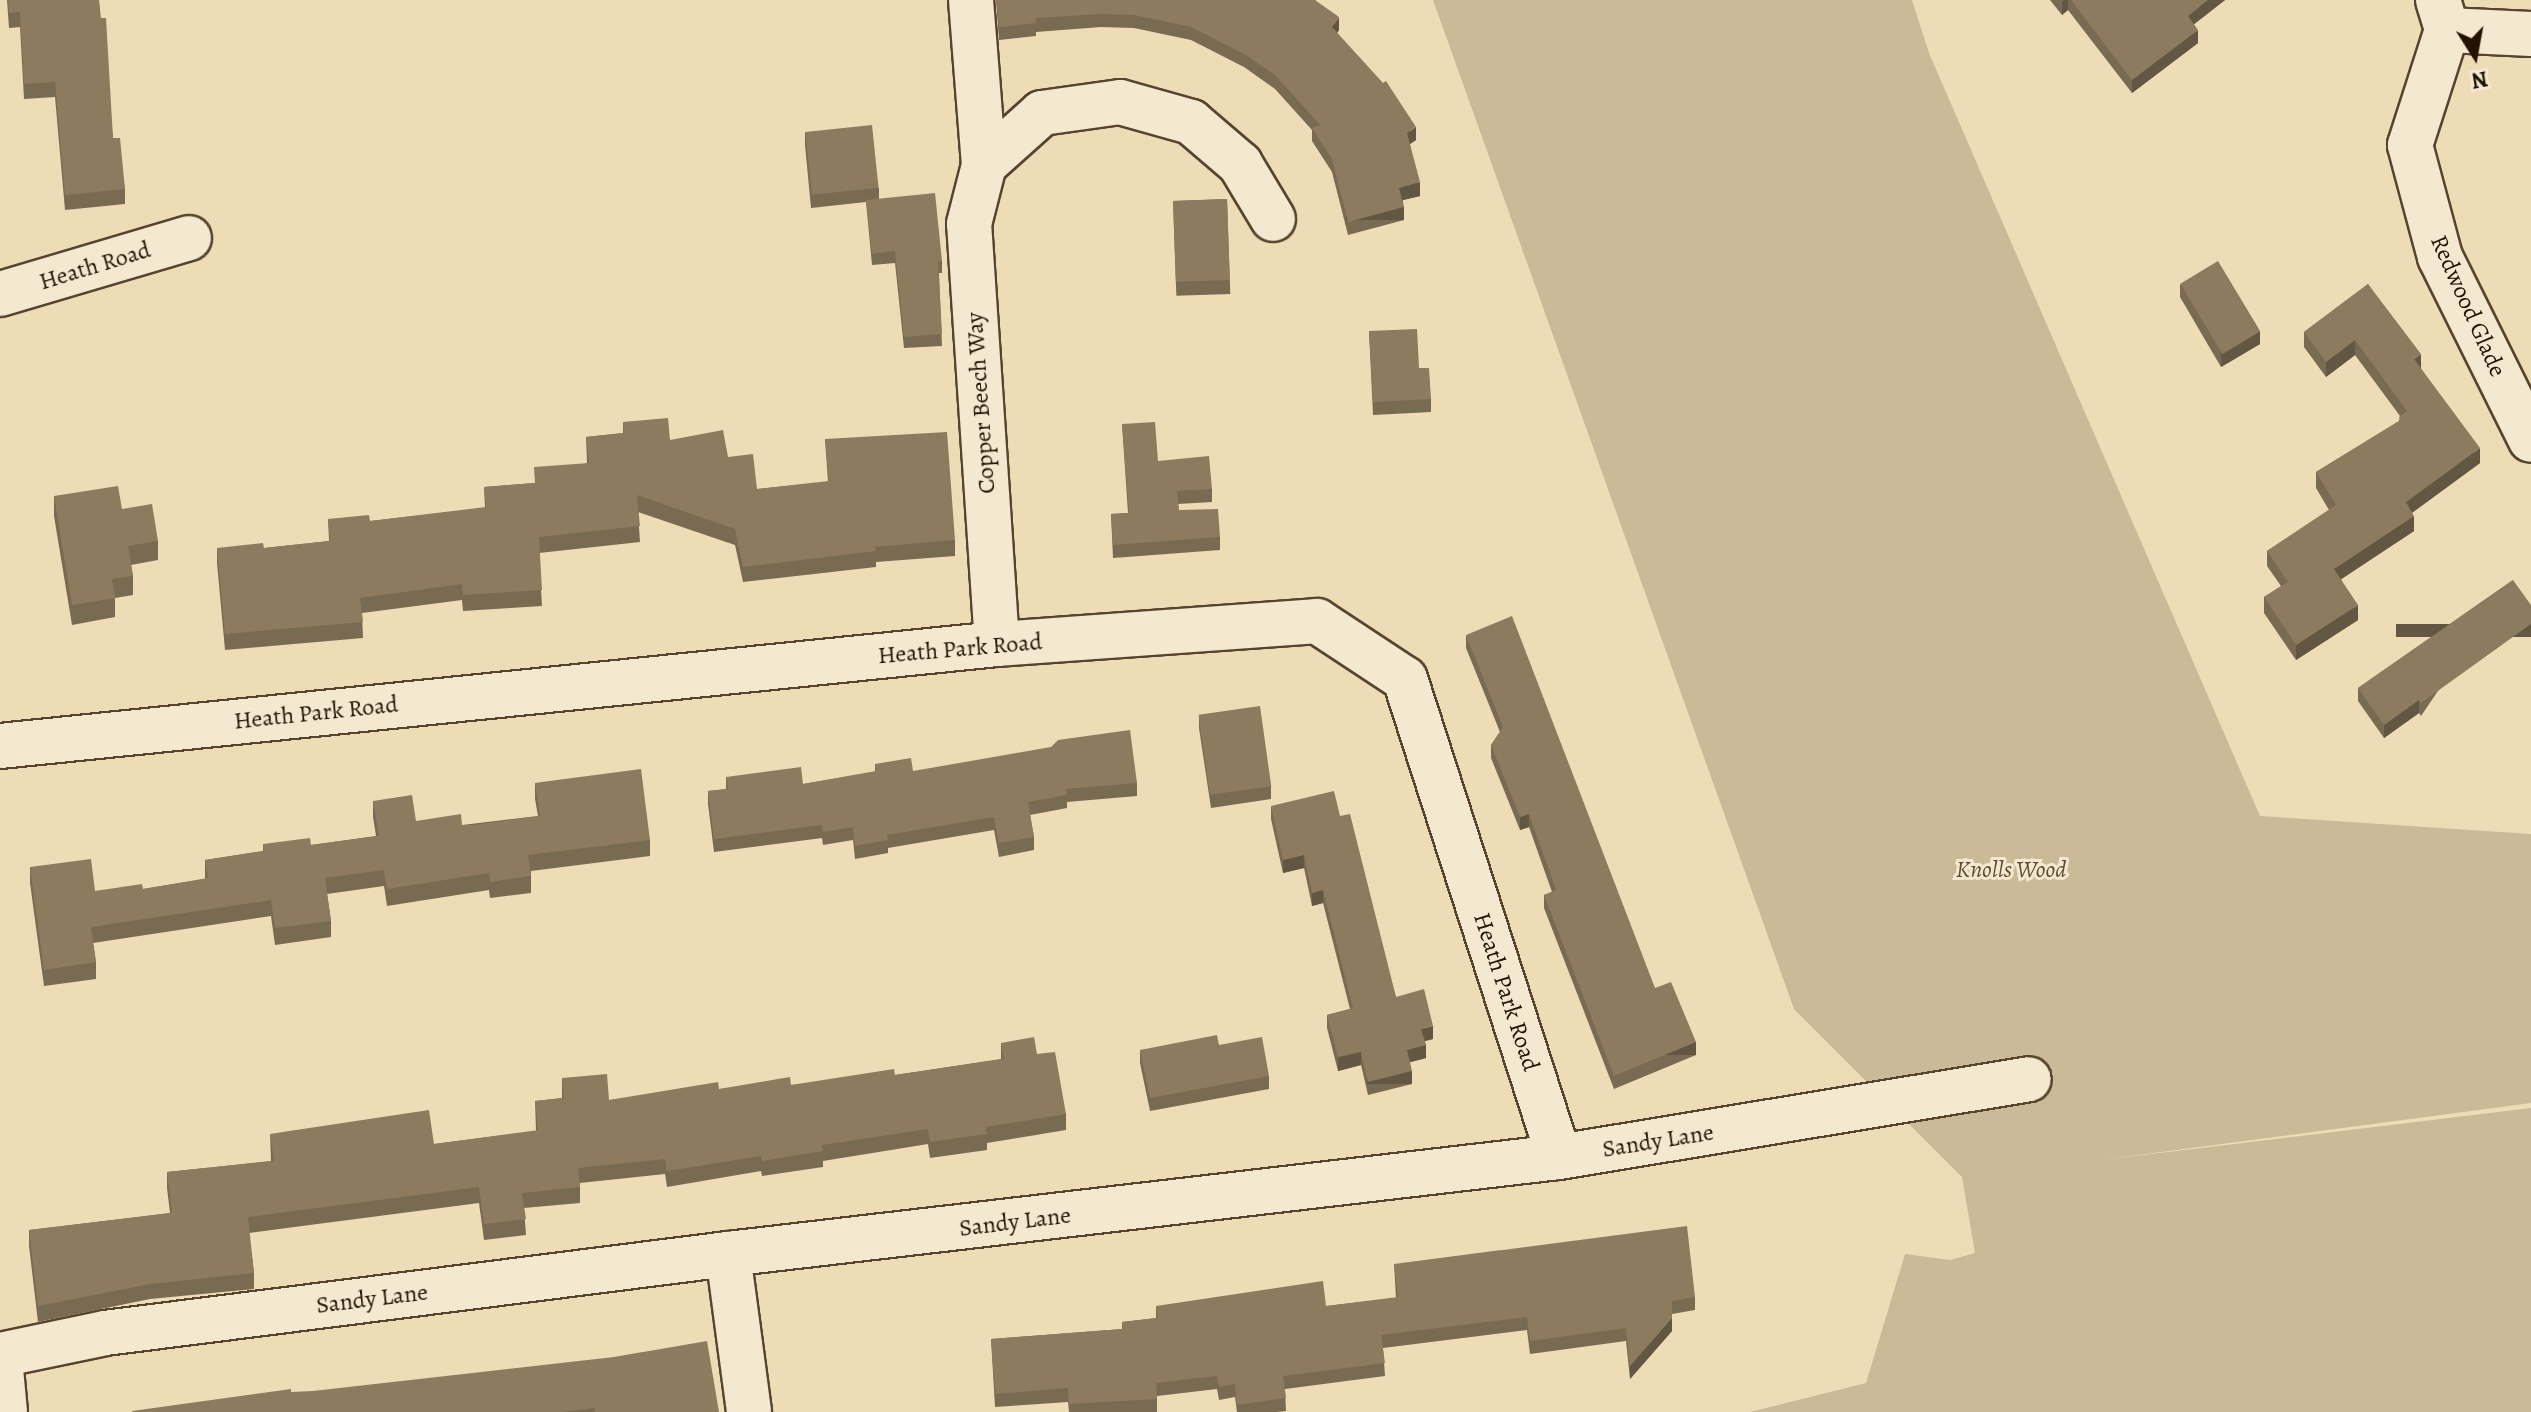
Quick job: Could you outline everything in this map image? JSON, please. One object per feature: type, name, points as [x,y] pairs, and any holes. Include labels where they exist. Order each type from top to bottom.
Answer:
[{"type":"street","name":"Copper Beech Way","points":[[971,0],[984,165],[969,224],[997,644]]},
{"type":"street","name":"Redwood Glade","points":[[2531,34],[2442,15],[2410,145],[2440,257],[2531,440]]},
{"type":"street","points":[[984,165],[1042,113],[1120,102],[1191,122],[1240,164],[1273,219]]},
{"type":"street","name":"Heath Road","points":[[0,294],[189,238]]},
{"type":"street","name":"Heath Park Road","points":[[0,746],[997,644],[1317,621],[1405,679],[1559,1157]]},
{"type":"street","name":"Sandy Lane","points":[[0,1356],[105,1333],[728,1254],[1559,1157],[2029,1079]]},
{"type":"street","points":[[728,1254],[749,1412]]},
{"type":"street","points":[[0,1356],[5,1412]]},
{"type":"green space","name":"Knolls Wood","points":[[1433,0],[1912,0],[1929,53],[2260,816],[2531,834],[2531,1103],[2101,1160],[2531,1108],[2531,1412],[1750,1412],[1866,1383],[1905,1254],[1950,1260],[1975,1253],[1962,1177],[1794,1009]]},
{"type":"building","points":[[8,0],[99,0],[100,18],[106,18],[113,138],[120,138],[125,189],[65,195],[55,82],[24,84],[20,12],[9,13]]},
{"type":"building","points":[[997,0],[1315,0],[1339,17],[1332,27],[1383,83],[1386,81],[1416,127],[1407,133],[1420,182],[1399,188],[1404,207],[1348,222],[1332,159],[1312,128],[1320,125],[1275,75],[1244,54],[1191,27],[1134,15],[1036,18],[1036,23],[999,27]]},
{"type":"building","points":[[2071,0],[2208,0],[2188,16],[2198,30],[2132,80]]},
{"type":"building","points":[[872,125],[879,188],[812,195],[805,132]]},
{"type":"building","points":[[935,193],[942,261],[938,262],[942,334],[904,337],[895,251],[872,254],[866,200]]},
{"type":"building","points":[[1227,199],[1230,280],[1176,282],[1173,201]]},
{"type":"building","points":[[2218,261],[2260,331],[2223,354],[2180,284]]},
{"type":"building","points":[[2368,284],[2421,354],[2414,359],[2480,448],[2406,502],[2414,516],[2334,569],[2358,605],[2296,645],[2264,597],[2288,582],[2267,551],[2336,505],[2316,472],[2401,420],[2399,417],[2407,411],[2355,340],[2326,362],[2304,332]]},
{"type":"building","points":[[1417,329],[1419,368],[1429,368],[1431,399],[1373,402],[1369,331]]},
{"type":"building","points":[[668,418],[670,440],[723,430],[728,457],[753,454],[757,489],[829,481],[825,439],[947,432],[955,540],[875,547],[876,551],[743,567],[735,529],[637,495],[640,526],[539,537],[542,590],[463,595],[462,584],[360,598],[363,622],[225,634],[217,548],[263,543],[264,548],[330,541],[328,519],[369,515],[370,521],[486,507],[484,487],[535,483],[534,467],[589,463],[586,437],[624,433],[623,422]]},
{"type":"building","points":[[1155,422],[1158,461],[1209,456],[1212,489],[1177,491],[1179,510],[1218,509],[1220,537],[1113,545],[1111,514],[1129,513],[1122,424]]},
{"type":"building","points":[[118,486],[122,509],[152,504],[158,541],[128,546],[133,576],[112,579],[115,598],[72,605],[54,496]]},
{"type":"building","points":[[2513,580],[2531,605],[2531,624],[2421,703],[2419,700],[2384,725],[2358,688]]},
{"type":"building","points":[[1512,616],[1655,988],[1671,982],[1696,1042],[1614,1076],[1544,895],[1556,890],[1529,814],[1520,817],[1491,745],[1503,727],[1466,635]]},
{"type":"building","points":[[1260,706],[1271,786],[1210,795],[1199,715]]},
{"type":"building","points":[[1130,730],[1137,783],[1066,789],[1067,795],[1028,802],[1034,837],[999,843],[994,817],[887,835],[888,840],[855,846],[853,827],[823,832],[822,825],[714,839],[708,791],[728,789],[726,777],[801,767],[803,784],[876,771],[875,764],[911,758],[913,771],[1051,747],[1058,740]]},
{"type":"building","points":[[641,769],[650,840],[528,855],[531,876],[490,882],[489,873],[387,889],[384,870],[325,878],[331,921],[275,928],[271,900],[91,927],[96,962],[44,970],[30,867],[91,859],[95,891],[142,884],[143,889],[208,878],[205,860],[264,851],[263,844],[310,838],[311,845],[379,836],[373,801],[412,795],[416,821],[461,814],[462,825],[473,825],[540,816],[535,783]]},
{"type":"building","points":[[1334,791],[1340,816],[1350,814],[1396,997],[1424,989],[1433,1026],[1421,1029],[1426,1045],[1407,1050],[1412,1071],[1368,1082],[1361,1052],[1338,1057],[1327,1015],[1353,1008],[1323,890],[1312,893],[1304,855],[1283,860],[1271,806]]},
{"type":"building","points":[[1217,1035],[1219,1045],[1262,1037],[1269,1076],[1150,1098],[1140,1050]]},
{"type":"building","points":[[1034,1037],[1037,1054],[1055,1052],[1066,1114],[986,1127],[987,1134],[930,1142],[928,1129],[822,1145],[823,1151],[762,1161],[761,1156],[667,1171],[665,1159],[578,1168],[580,1187],[522,1193],[526,1219],[484,1224],[479,1187],[248,1217],[254,1273],[150,1284],[38,1306],[29,1230],[172,1213],[167,1172],[274,1161],[270,1134],[429,1110],[434,1144],[538,1130],[535,1101],[564,1098],[562,1078],[607,1074],[609,1100],[718,1082],[719,1089],[790,1077],[791,1085],[894,1069],[895,1075],[1004,1059],[1001,1043]]},
{"type":"building","points":[[1687,1226],[1695,1297],[1672,1301],[1672,1318],[1630,1366],[1626,1328],[1530,1341],[1527,1317],[1381,1335],[1385,1363],[1283,1376],[1286,1398],[1237,1405],[1235,1384],[1219,1387],[1217,1376],[1156,1383],[1157,1399],[1069,1404],[1068,1388],[995,1394],[991,1339],[1123,1329],[1122,1322],[1158,1318],[1156,1306],[1323,1281],[1326,1306],[1398,1297],[1394,1264]]},
{"type":"building","points":[[707,1341],[719,1412],[595,1412],[595,1408],[562,1412],[132,1411],[291,1389],[291,1392],[313,1391],[614,1357]]}]
